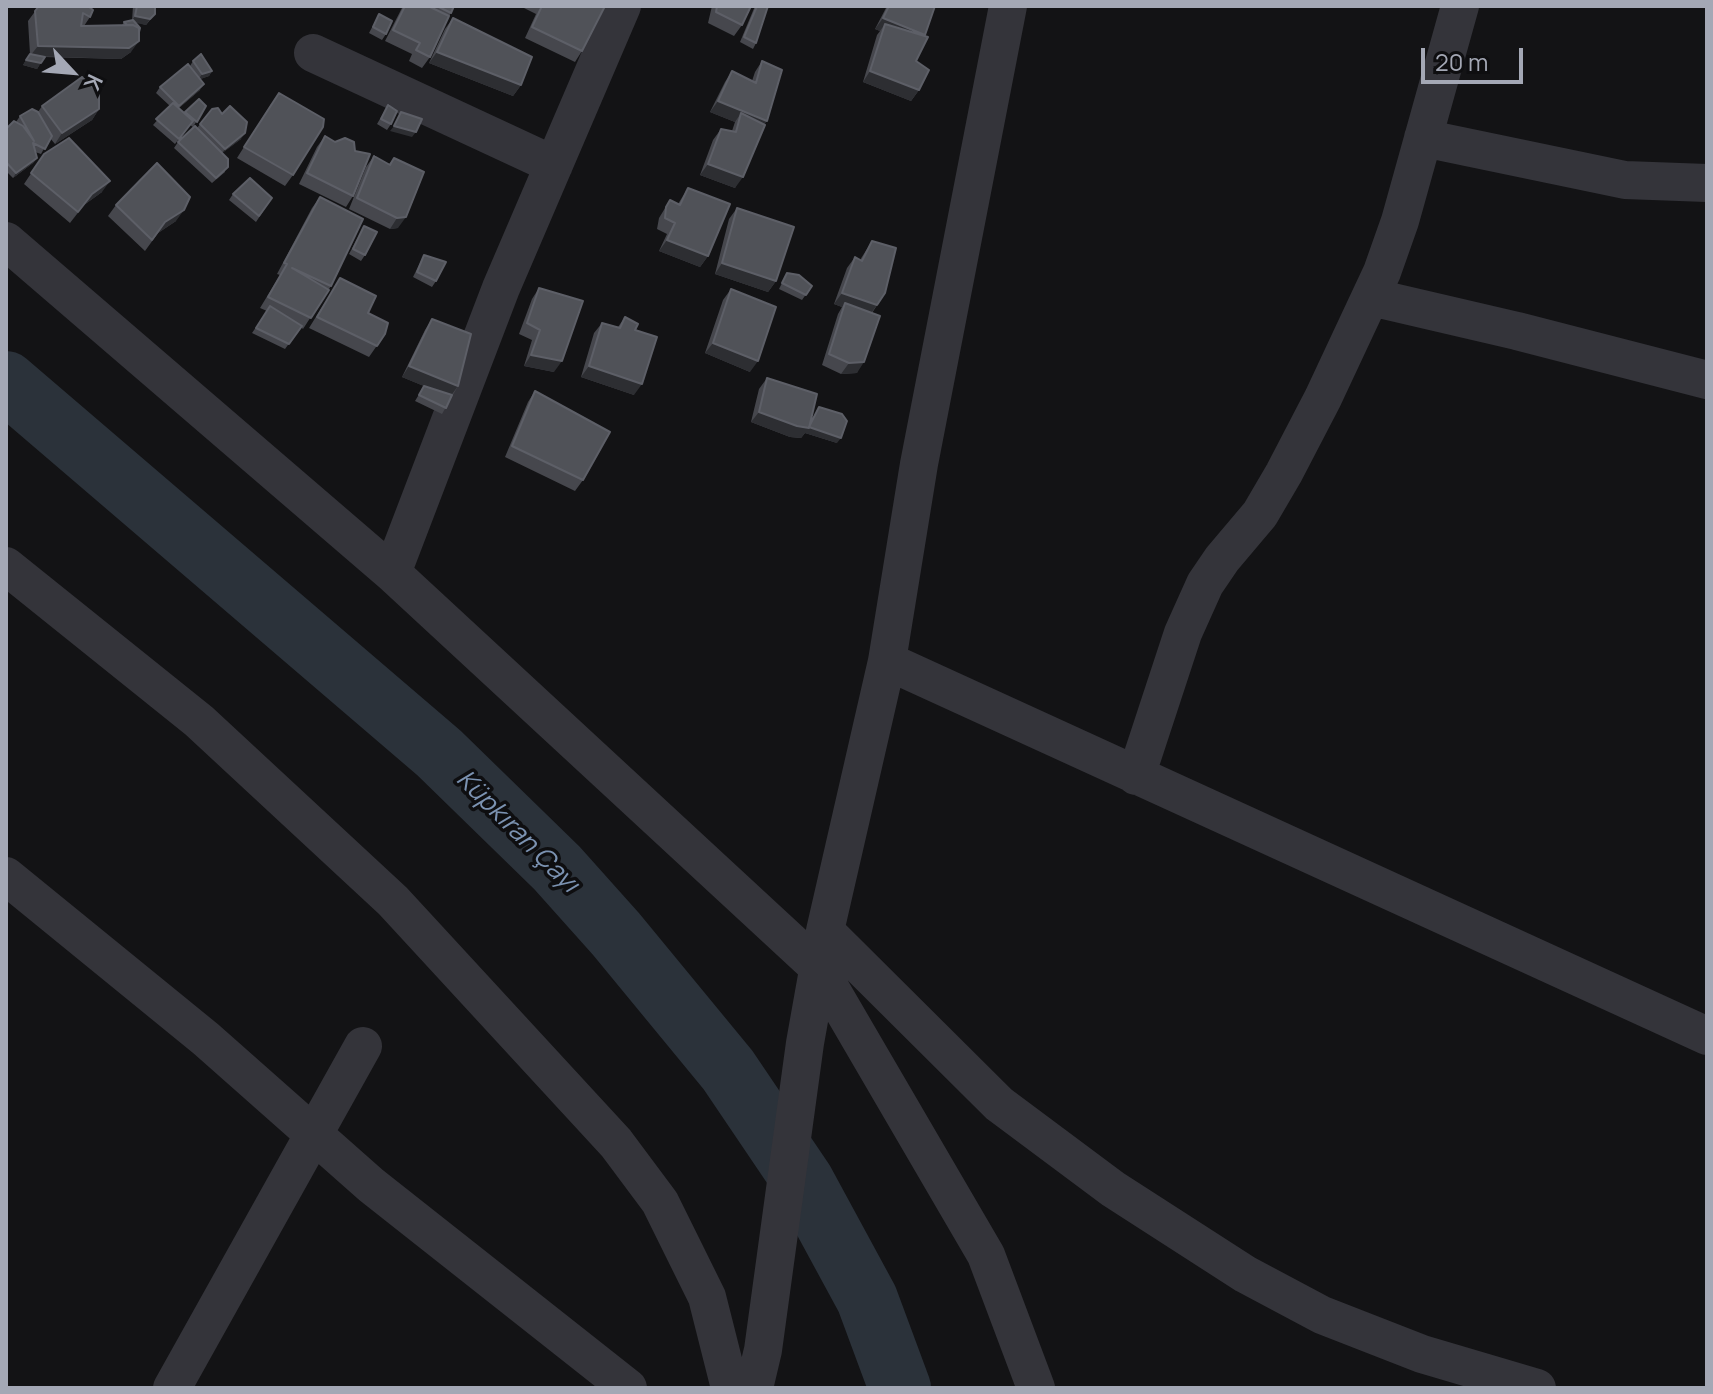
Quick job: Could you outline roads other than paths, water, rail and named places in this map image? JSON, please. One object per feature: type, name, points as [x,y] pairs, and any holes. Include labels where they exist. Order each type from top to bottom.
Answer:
[{"type":"street","points":[[392,573],[501,288],[622,6]]},
{"type":"street","points":[[754,1388],[763,1350],[818,967],[887,661],[919,464],[1008,6]]},
{"type":"street","points":[[1136,776],[1183,633],[1205,584],[1260,514],[1284,473],[1371,297],[1400,221],[1460,6]]},
{"type":"street","points":[[313,53],[554,165]]},
{"type":"street","points":[[1423,138],[1625,180],[1707,183]]},
{"type":"street","points":[[6,241],[392,573],[818,967],[986,1255],[1036,1388]]},
{"type":"street","points":[[1371,297],[1707,380]]},
{"type":"street","points":[[6,566],[199,721],[393,901],[616,1143],[660,1202],[707,1297],[730,1388]]},
{"type":"street","points":[[887,661],[1707,1036]]},
{"type":"street","points":[[6,876],[206,1039],[371,1185],[628,1388]]},
{"type":"street","points":[[825,931],[999,1104],[1113,1189],[1219,1257],[1322,1315],[1422,1354],[1537,1388]]},
{"type":"street","points":[[172,1388],[363,1046]]},
{"type":"waterway","name":"Küpkıran Çayı","points":[[6,382],[439,753],[557,868],[616,934],[728,1070],[803,1181],[867,1299],[900,1388]]}]
